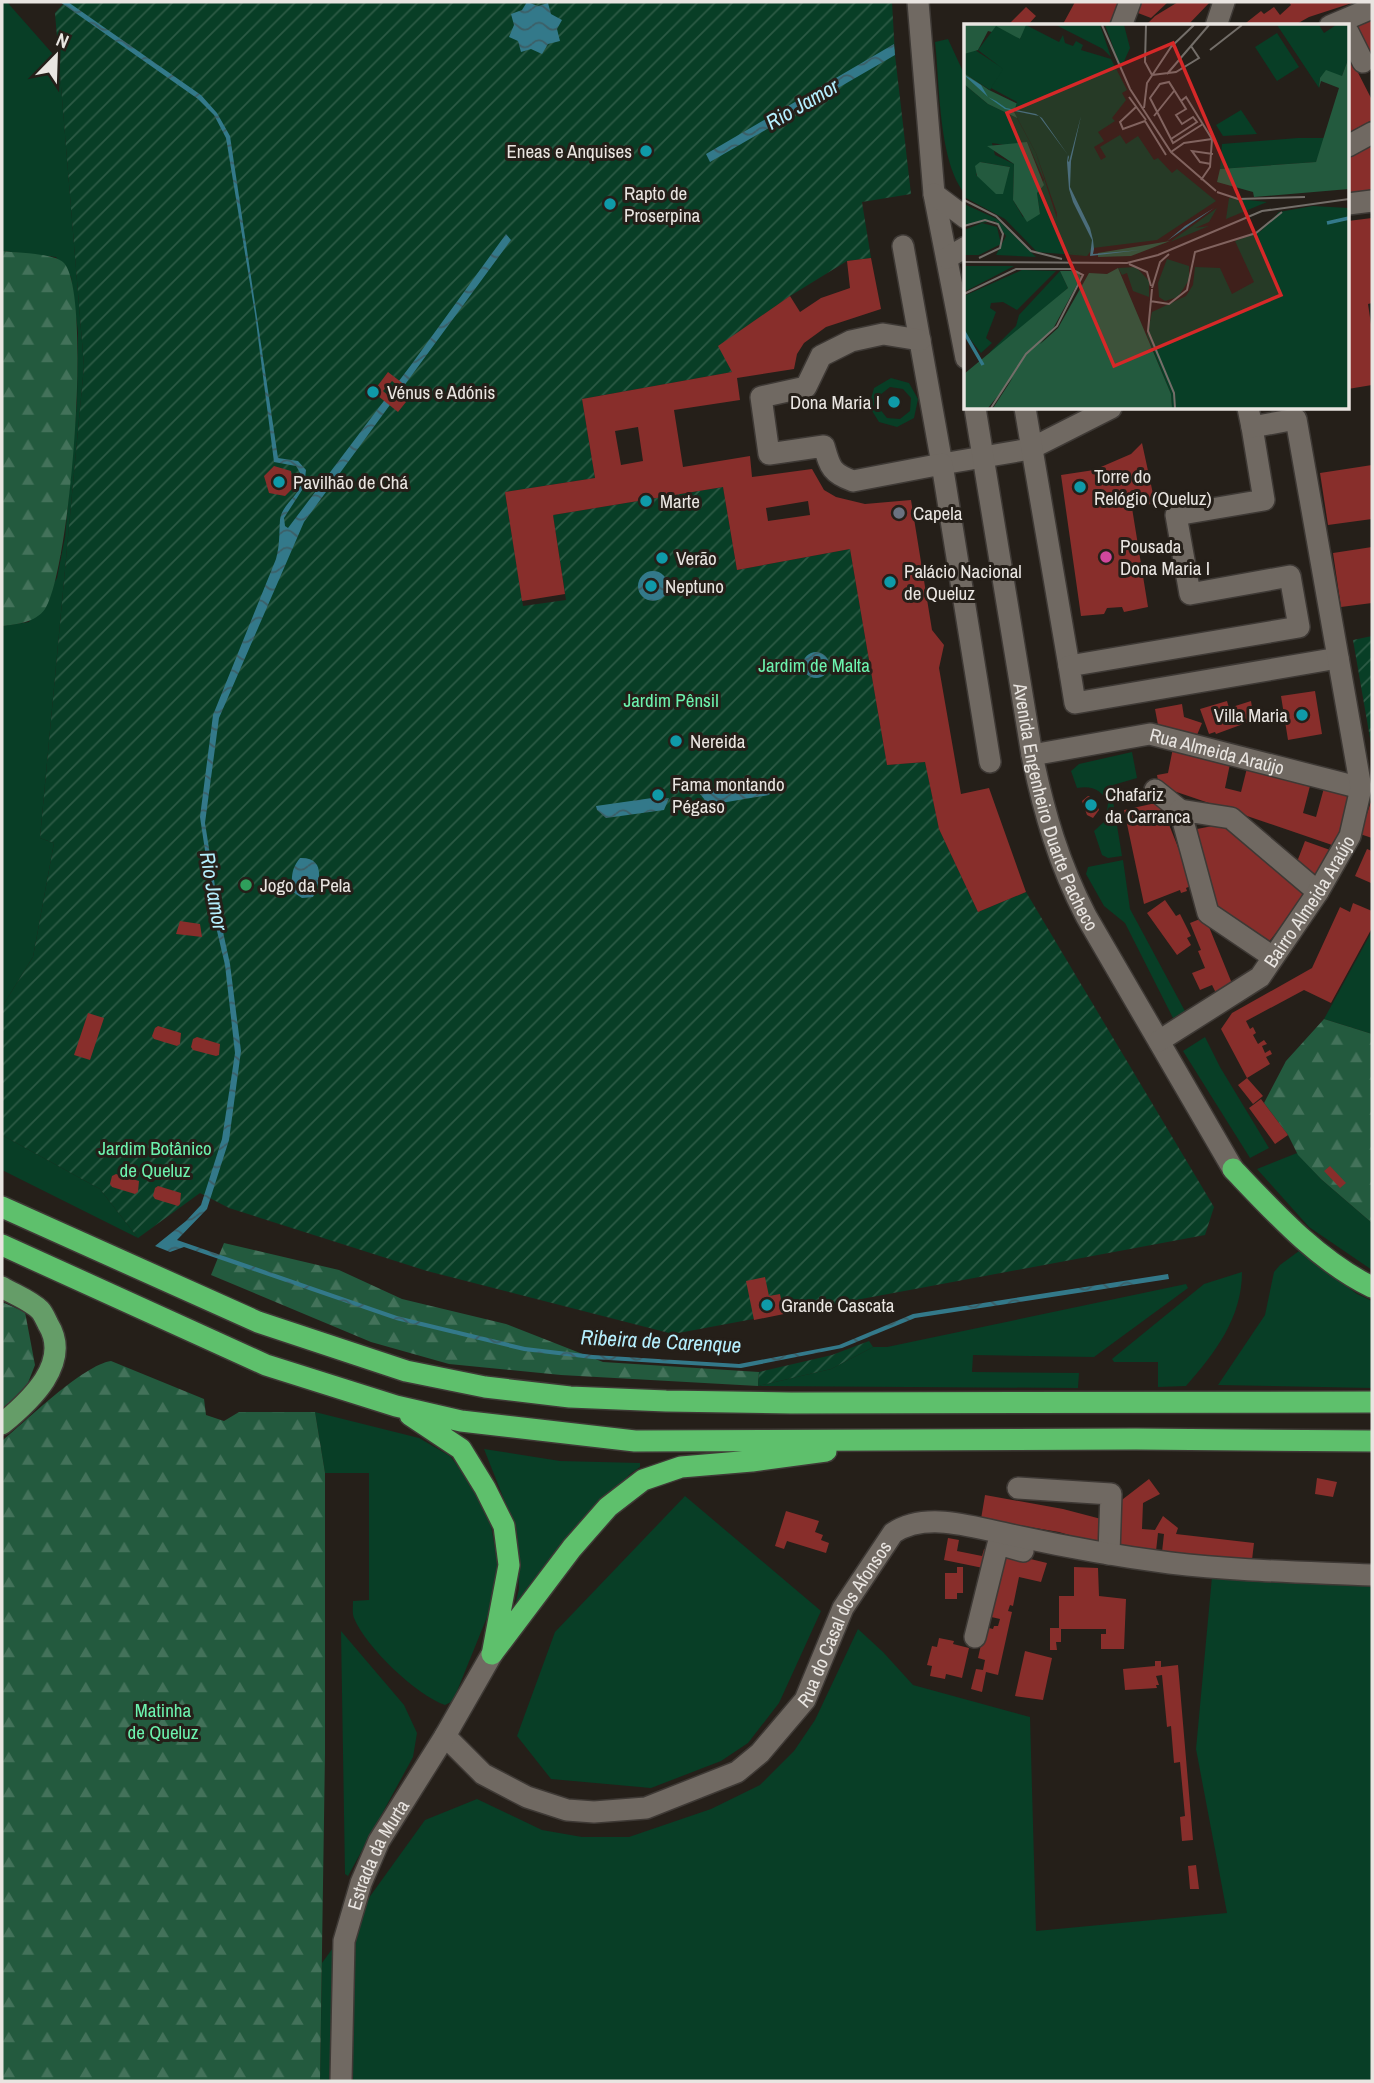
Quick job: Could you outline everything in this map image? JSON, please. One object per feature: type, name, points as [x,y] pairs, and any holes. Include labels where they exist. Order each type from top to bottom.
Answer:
[{"type":"highway","points":[[1233,1170],[1283,1220],[1334,1264],[1372,1287]]},
{"type":"highway","points":[[2,1207],[258,1322],[406,1371],[485,1387],[570,1396],[693,1401],[1372,1402]]},
{"type":"highway","points":[[2,1245],[266,1365],[397,1406],[461,1421],[635,1441],[1372,1441]]},
{"type":"highway","points":[[397,1406],[461,1449],[504,1526],[509,1565],[492,1654]]},
{"type":"highway","points":[[492,1654],[572,1548],[608,1507],[643,1480],[681,1467],[752,1461],[914,1439]]},
{"type":"main road","points":[[2,1287],[40,1310],[55,1336],[54,1358],[44,1382],[26,1404],[2,1424]]},
{"type":"street","points":[[918,2],[934,194],[964,347]]},
{"type":"street","points":[[1122,24],[1130,2]]},
{"type":"street","points":[[1217,24],[1224,2]]},
{"type":"street","points":[[1344,24],[1372,8]]},
{"type":"street","points":[[1350,41],[1363,62]]},
{"type":"street","points":[[1350,145],[1372,133]]},
{"type":"street","points":[[934,194],[964,216]]},
{"type":"street","points":[[1350,204],[1372,201]]},
{"type":"street","points":[[903,246],[942,464],[990,762]]},
{"type":"street","points":[[947,258],[964,248]]},
{"type":"street","points":[[947,258],[964,270]]},
{"type":"street","points":[[920,340],[883,334],[851,341],[821,356],[806,387],[761,397],[769,454],[824,446],[831,469],[841,477],[853,481],[1030,449],[1107,410]]},
{"type":"street","name":"Avenida Engenheiro Duarte Pacheco","points":[[975,410],[1043,812],[1068,882],[1086,916],[1233,1170]]},
{"type":"street","points":[[1025,410],[1075,703],[1338,658]]},
{"type":"street","points":[[1069,666],[1299,627],[1290,576],[1190,594],[1176,515],[1265,500],[1250,417],[1296,419],[1361,788]]},
{"type":"street","name":"Rua Almeida Araújo","points":[[1032,755],[1150,734],[1361,788]]},
{"type":"street","name":"Bairro Almeida Araújo","points":[[1158,1041],[1260,977],[1318,892],[1350,836],[1361,788]]},
{"type":"street","points":[[1156,790],[1180,810],[1231,818],[1318,892]]},
{"type":"street","points":[[1180,810],[1208,913],[1273,957]]},
{"type":"street","points":[[1018,1488],[1111,1494],[1109,1554]]},
{"type":"street","name":"Rua do Casal dos Afonsos","points":[[445,1736],[483,1774],[527,1797],[566,1810],[594,1812],[646,1808],[737,1772],[760,1753],[805,1700],[843,1608],[893,1533],[905,1525],[924,1521],[968,1526],[1109,1554],[1172,1563],[1372,1576]]},
{"type":"street","points":[[975,1637],[998,1545],[1056,1558]]},
{"type":"street","name":"Estrada da Murta","points":[[341,2081],[344,1941],[358,1895],[379,1841],[445,1736],[492,1654]]},
{"type":"green space","points":[[2,2],[7,2],[59,61],[84,366],[40,838],[54,843],[33,957],[2,1007],[2,626],[29,622],[57,578],[65,537],[77,402],[78,332],[71,277],[56,257],[2,251]]},
{"type":"green space","points":[[65,2],[892,2],[895,55],[911,194],[862,202],[871,258],[847,261],[790,296],[719,346],[732,372],[582,399],[595,478],[505,492],[523,606],[566,600],[553,515],[723,487],[737,570],[850,549],[887,765],[925,762],[939,829],[978,912],[1026,892],[1214,1207],[1205,1235],[673,1334],[427,1271],[229,1208],[200,1193],[138,1238],[100,1189],[2,1135],[2,1007],[33,957],[54,843],[40,838],[84,366],[55,13]]},
{"type":"green space","points":[[948,39],[964,74],[964,192],[957,181],[945,144],[935,42]]},
{"type":"green space","points":[[2,251],[44,255],[64,263],[73,285],[77,325],[77,377],[70,491],[54,585],[41,614],[25,622],[2,626]]},
{"type":"green space","points":[[891,378],[909,383],[918,399],[914,418],[897,427],[879,422],[869,406],[874,388]],"holes":[[[890,387],[903,389],[911,398],[910,411],[900,419],[887,418],[879,408],[880,395]]]},
{"type":"green space","points":[[1372,636],[1372,744],[1371,744],[1353,640]]},
{"type":"green space","points":[[1132,752],[1137,778],[1113,785],[1111,789],[1122,856],[1108,858],[1102,855],[1094,831],[1106,820],[1108,803],[1096,790],[1077,788],[1071,771],[1079,764]]},
{"type":"green space","points":[[1123,860],[1130,909],[1186,1013],[1174,1020],[1125,923],[1104,906],[1086,874],[1088,867]]},
{"type":"green space","points":[[1372,931],[1372,1034],[1324,1019]]},
{"type":"green space","points":[[1324,1019],[1372,1034],[1372,1223],[1321,1179],[1298,1155],[1288,1135],[1264,1103],[1286,1061]]},
{"type":"green space","points":[[1205,1037],[1269,1148],[1250,1158],[1183,1051]]},
{"type":"green space","points":[[2,1135],[100,1189],[138,1238],[2,1170]]},
{"type":"green space","points":[[1297,1153],[1321,1179],[1372,1223],[1372,1270],[1309,1227],[1257,1169]]},
{"type":"green space","points":[[224,1243],[339,1270],[402,1299],[506,1324],[603,1362],[759,1372],[758,1386],[561,1375],[449,1364],[371,1342],[211,1275]]},
{"type":"green space","points":[[1299,1251],[1357,1294],[1372,1301],[1372,1388],[1218,1385],[1265,1315],[1274,1272]]},
{"type":"green space","points":[[1242,1272],[1241,1289],[1232,1320],[1207,1361],[1186,1386],[1158,1387],[1158,1362],[1114,1362],[1112,1359],[1204,1284]]},
{"type":"green space","points":[[1186,1284],[1188,1288],[1094,1357],[973,1355],[972,1372],[1079,1373],[1078,1388],[758,1386],[831,1369],[873,1347],[887,1347]]},
{"type":"green space","points":[[2,1302],[25,1312],[35,1365],[24,1393],[2,1410]]},
{"type":"green space","points":[[869,1341],[873,1347],[831,1369],[758,1386],[759,1372],[832,1355]]},
{"type":"green space","name":"Matinha de Queluz","points":[[111,1361],[204,1399],[206,1415],[224,1421],[239,1412],[315,1412],[325,1473],[325,1753],[320,2081],[2,2081],[2,1441],[71,1383],[86,1372]]},
{"type":"green space","points":[[315,1412],[419,1438],[450,1456],[469,1481],[490,1520],[499,1571],[496,1595],[453,1701],[445,1705],[420,1691],[393,1669],[369,1642],[354,1618],[353,1601],[369,1600],[369,1473],[325,1473]]},
{"type":"green space","points":[[484,1449],[560,1461],[640,1463],[640,1467],[574,1532],[519,1609],[515,1605],[519,1589],[517,1532]]},
{"type":"green space","points":[[685,1496],[821,1611],[779,1703],[748,1743],[721,1761],[651,1788],[551,1779],[517,1736],[555,1632]]},
{"type":"green space","points":[[1213,1566],[1372,1572],[1372,2081],[320,2081],[322,1963],[425,1820],[477,1799],[542,1830],[582,1837],[629,1837],[711,1809],[760,1785],[794,1751],[815,1720],[858,1629],[913,1685],[1030,1717],[1036,1931],[1227,1913],[1196,1749]]},
{"type":"green space","points":[[341,1631],[404,1705],[417,1733],[413,1757],[348,1876],[345,1874]]},
{"type":"water","name":"Rio Jamor","points":[[60,2],[68,2],[201,95],[217,113],[230,136],[278,458],[298,461],[306,470],[304,487],[284,518],[288,528],[506,234],[511,240],[304,522],[219,718],[205,823],[230,964],[241,1051],[229,1140],[207,1209],[177,1240],[397,1316],[525,1347],[593,1355],[739,1364],[839,1345],[913,1314],[1168,1274],[1169,1279],[915,1318],[842,1348],[741,1368],[592,1359],[524,1351],[396,1320],[184,1247],[170,1252],[155,1246],[201,1205],[222,1139],[235,1053],[225,965],[217,931],[200,817],[213,715],[276,559],[282,513],[299,489],[301,475],[296,466],[274,462],[255,314],[226,138],[214,115],[198,99]]},
{"type":"water","points":[[527,2],[538,6],[548,3],[551,14],[562,20],[557,29],[560,41],[548,44],[542,54],[531,49],[521,52],[518,41],[509,37],[514,25],[511,14],[522,10]]},
{"type":"water","name":"Rio Jamor","points":[[894,44],[895,55],[710,162],[706,154]]},
{"type":"water","points":[[653,571],[659,572],[667,580],[667,592],[659,600],[653,601],[647,600],[639,592],[638,586],[639,580],[647,572]]},
{"type":"water","points":[[816,652],[825,656],[829,665],[825,674],[816,678],[807,674],[803,665],[807,656]]},
{"type":"water","points":[[774,780],[774,787],[769,795],[709,805],[700,794],[707,793],[707,790]]},
{"type":"water","points":[[669,798],[664,810],[606,818],[596,806]]},
{"type":"water","points":[[300,858],[314,861],[319,871],[313,897],[302,898],[293,892],[292,874]]},
{"type":"building","points":[[1075,2],[1120,2],[1109,24],[1063,24]]},
{"type":"building","points":[[1142,2],[1168,2],[1151,18],[1138,13]]},
{"type":"building","points":[[1178,2],[1210,2],[1189,24],[1147,24]]},
{"type":"building","points":[[1289,2],[1355,2],[1309,17],[1297,24],[1245,24],[1261,11],[1264,14],[1274,7],[1280,15],[1291,5]]},
{"type":"building","points":[[1026,7],[1036,16],[1029,24],[1009,24]]},
{"type":"building","points":[[1372,19],[1372,65],[1356,26]]},
{"type":"building","points":[[1350,57],[1372,100],[1372,120],[1350,132]]},
{"type":"building","points":[[1372,146],[1372,189],[1350,194],[1350,157]]},
{"type":"building","points":[[1372,218],[1372,303],[1368,304],[1372,331],[1372,385],[1350,389],[1350,221]]},
{"type":"building","name":"Palácio Nacional de Queluz","points":[[871,258],[881,309],[826,327],[804,343],[797,354],[794,369],[737,378],[740,400],[674,410],[683,467],[750,456],[752,477],[812,469],[824,490],[836,497],[865,504],[911,500],[932,630],[944,645],[939,668],[961,794],[989,788],[1026,892],[978,912],[939,829],[925,762],[887,765],[850,549],[737,570],[723,487],[553,515],[565,594],[522,601],[505,492],[595,478],[582,399],[732,372],[718,346],[790,296],[800,312],[821,298],[850,288],[847,261]],"holes":[[[638,427],[643,461],[621,465],[615,431]],[[808,501],[810,515],[768,521],[766,508]]]},
{"type":"building","points":[[388,372],[414,392],[398,412],[373,392]],"holes":[[[392,381],[403,390],[395,401],[383,391]]]},
{"type":"building","name":"Pousada Dona Maria I","points":[[1142,443],[1155,503],[1132,508],[1148,607],[1124,612],[1122,607],[1107,608],[1104,614],[1081,616],[1061,475],[1094,470],[1131,454]]},
{"type":"building","points":[[1372,465],[1372,519],[1328,525],[1320,473]]},
{"type":"building","name":"Pavilhão de Chá","points":[[274,466],[291,471],[294,487],[285,496],[269,493],[264,476]]},
{"type":"building","points":[[1372,547],[1372,603],[1341,607],[1333,553]]},
{"type":"building","name":"Villa Maria","points":[[1315,691],[1322,734],[1288,740],[1281,696]]},
{"type":"building","points":[[1227,701],[1229,708],[1251,701],[1254,720],[1209,734],[1200,709]]},
{"type":"building","points":[[1182,704],[1184,717],[1202,723],[1197,735],[1158,725],[1155,709]]},
{"type":"building","points":[[1173,748],[1230,764],[1225,788],[1241,792],[1247,768],[1310,786],[1303,813],[1316,817],[1324,788],[1351,796],[1347,827],[1335,846],[1159,786],[1157,775],[1168,773]]},
{"type":"building","name":"Chafariz da Carranca","points":[[1088,796],[1095,799],[1099,810],[1093,818],[1087,815],[1082,801]]},
{"type":"building","points":[[1372,799],[1372,838],[1360,834]]},
{"type":"building","points":[[1160,802],[1193,885],[1186,888],[1187,891],[1181,893],[1180,890],[1144,904],[1124,810]]},
{"type":"building","points":[[1228,823],[1306,894],[1268,943],[1214,906],[1197,829]]},
{"type":"building","points":[[1305,841],[1330,850],[1320,876],[1295,867]]},
{"type":"building","points":[[1367,849],[1372,851],[1371,883],[1355,876]]},
{"type":"building","points":[[1165,900],[1176,916],[1180,914],[1191,936],[1187,938],[1191,945],[1177,955],[1147,913]]},
{"type":"building","points":[[1353,903],[1372,911],[1372,928],[1331,1003],[1304,990],[1246,1021],[1250,1029],[1253,1027],[1256,1033],[1253,1035],[1258,1044],[1264,1040],[1267,1044],[1262,1046],[1265,1053],[1270,1050],[1272,1054],[1266,1057],[1270,1064],[1247,1078],[1221,1029],[1232,1013],[1312,968],[1340,907],[1350,912]]},
{"type":"building","points":[[1205,917],[1233,986],[1218,997],[1212,985],[1200,990],[1192,973],[1205,968],[1190,923]]},
{"type":"building","points":[[180,921],[200,924],[202,937],[176,934]]},
{"type":"building","points":[[88,1013],[104,1018],[90,1060],[74,1055]]},
{"type":"building","points":[[158,1026],[181,1033],[180,1044],[177,1046],[154,1039],[152,1036]]},
{"type":"building","points":[[197,1037],[220,1044],[219,1055],[193,1050],[193,1039]]},
{"type":"building","points":[[1247,1078],[1263,1096],[1253,1104],[1238,1085]]},
{"type":"building","points":[[1261,1099],[1288,1135],[1275,1144],[1249,1108]]},
{"type":"building","points":[[1330,1166],[1346,1183],[1340,1188],[1324,1171]]},
{"type":"building","points":[[116,1174],[139,1181],[138,1192],[135,1194],[112,1187],[112,1176]]},
{"type":"building","points":[[158,1186],[181,1193],[180,1204],[178,1206],[155,1199],[153,1196]]},
{"type":"building","name":"Grande Cascata","points":[[765,1277],[769,1296],[780,1294],[784,1314],[754,1320],[746,1281]]},
{"type":"building","points":[[1317,1478],[1337,1482],[1333,1497],[1315,1494]]},
{"type":"building","points":[[1149,1479],[1160,1494],[1143,1503],[1142,1529],[1155,1530],[1163,1516],[1178,1528],[1176,1534],[1254,1543],[1252,1560],[1162,1552],[1164,1534],[1158,1533],[1156,1551],[1114,1546],[1114,1506]]},
{"type":"building","points":[[985,1495],[1063,1509],[1105,1520],[1099,1544],[1059,1532],[981,1519]]},
{"type":"building","points":[[786,1511],[819,1521],[815,1532],[823,1535],[821,1540],[829,1543],[826,1553],[787,1541],[784,1549],[775,1546]]},
{"type":"building","points":[[948,1538],[959,1540],[957,1551],[982,1556],[984,1549],[992,1550],[988,1569],[944,1560]]},
{"type":"building","points":[[998,1551],[1047,1563],[1041,1582],[1019,1577],[1013,1606],[1010,1605],[1008,1611],[1012,1612],[998,1675],[986,1672],[982,1692],[971,1689],[976,1669],[983,1670],[985,1660],[978,1658],[985,1627],[993,1629],[998,1626],[1000,1619],[987,1616]]},
{"type":"building","points":[[957,1567],[963,1567],[963,1593],[957,1593],[957,1599],[945,1599],[945,1573],[957,1573]]},
{"type":"building","points":[[1074,1567],[1098,1568],[1099,1596],[1126,1599],[1124,1649],[1101,1649],[1101,1634],[1106,1634],[1106,1629],[1061,1629],[1061,1642],[1056,1642],[1057,1650],[1050,1650],[1050,1628],[1059,1628],[1059,1596],[1074,1596]]},
{"type":"building","points":[[939,1638],[969,1648],[962,1678],[946,1674],[945,1679],[930,1676],[932,1666],[927,1665],[932,1646],[937,1647]]},
{"type":"building","points":[[1025,1651],[1052,1658],[1043,1700],[1015,1696]]},
{"type":"building","points":[[1155,1661],[1161,1661],[1161,1667],[1178,1665],[1193,1840],[1182,1841],[1180,1817],[1185,1816],[1180,1762],[1174,1763],[1162,1675],[1156,1676],[1159,1685],[1156,1685],[1157,1688],[1125,1690],[1123,1669],[1155,1666]]},
{"type":"building","points":[[1196,1865],[1199,1889],[1190,1889],[1188,1866]]},
{"type":"place","name":"Eneas e Anquises","points":[[646,151]]},
{"type":"place","name":"Rapto de Proserpina","points":[[610,204]]},
{"type":"place","name":"Vénus e Adónis","points":[[373,392]]},
{"type":"place","name":"Dona Maria I","points":[[894,402]]},
{"type":"place","name":"Pavilhão de Chá","points":[[279,482]]},
{"type":"place","name":"Torre do Relógio (Queluz)","points":[[1080,487]]},
{"type":"place","name":"Marte","points":[[646,501]]},
{"type":"place","name":"Capela","points":[[899,513]]},
{"type":"place","name":"Pousada Dona Maria I","points":[[1106,557]]},
{"type":"place","name":"Verão","points":[[662,558]]},
{"type":"place","name":"Palácio Nacional de Queluz","points":[[890,582]]},
{"type":"place","name":"Neptuno","points":[[651,586]]},
{"type":"place","name":"Villa Maria","points":[[1302,715]]},
{"type":"place","name":"Nereida","points":[[676,741]]},
{"type":"place","name":"Fama montando Pégaso","points":[[658,795]]},
{"type":"place","name":"Chafariz da Carranca","points":[[1091,805]]},
{"type":"place","name":"Jogo da Pela","points":[[246,885]]},
{"type":"place","name":"Grande Cascata","points":[[767,1305]]},
{"type":"park label","name":"Jardim de Malta","points":[[814,665]]},
{"type":"park label","name":"Jardim Pênsil","points":[[671,700]]},
{"type":"park label","name":"Jardim Botânico de Queluz","points":[[155,1159]]},
{"type":"water label","name":"Ribeira de Carenque","points":[[661,1341]]}]
